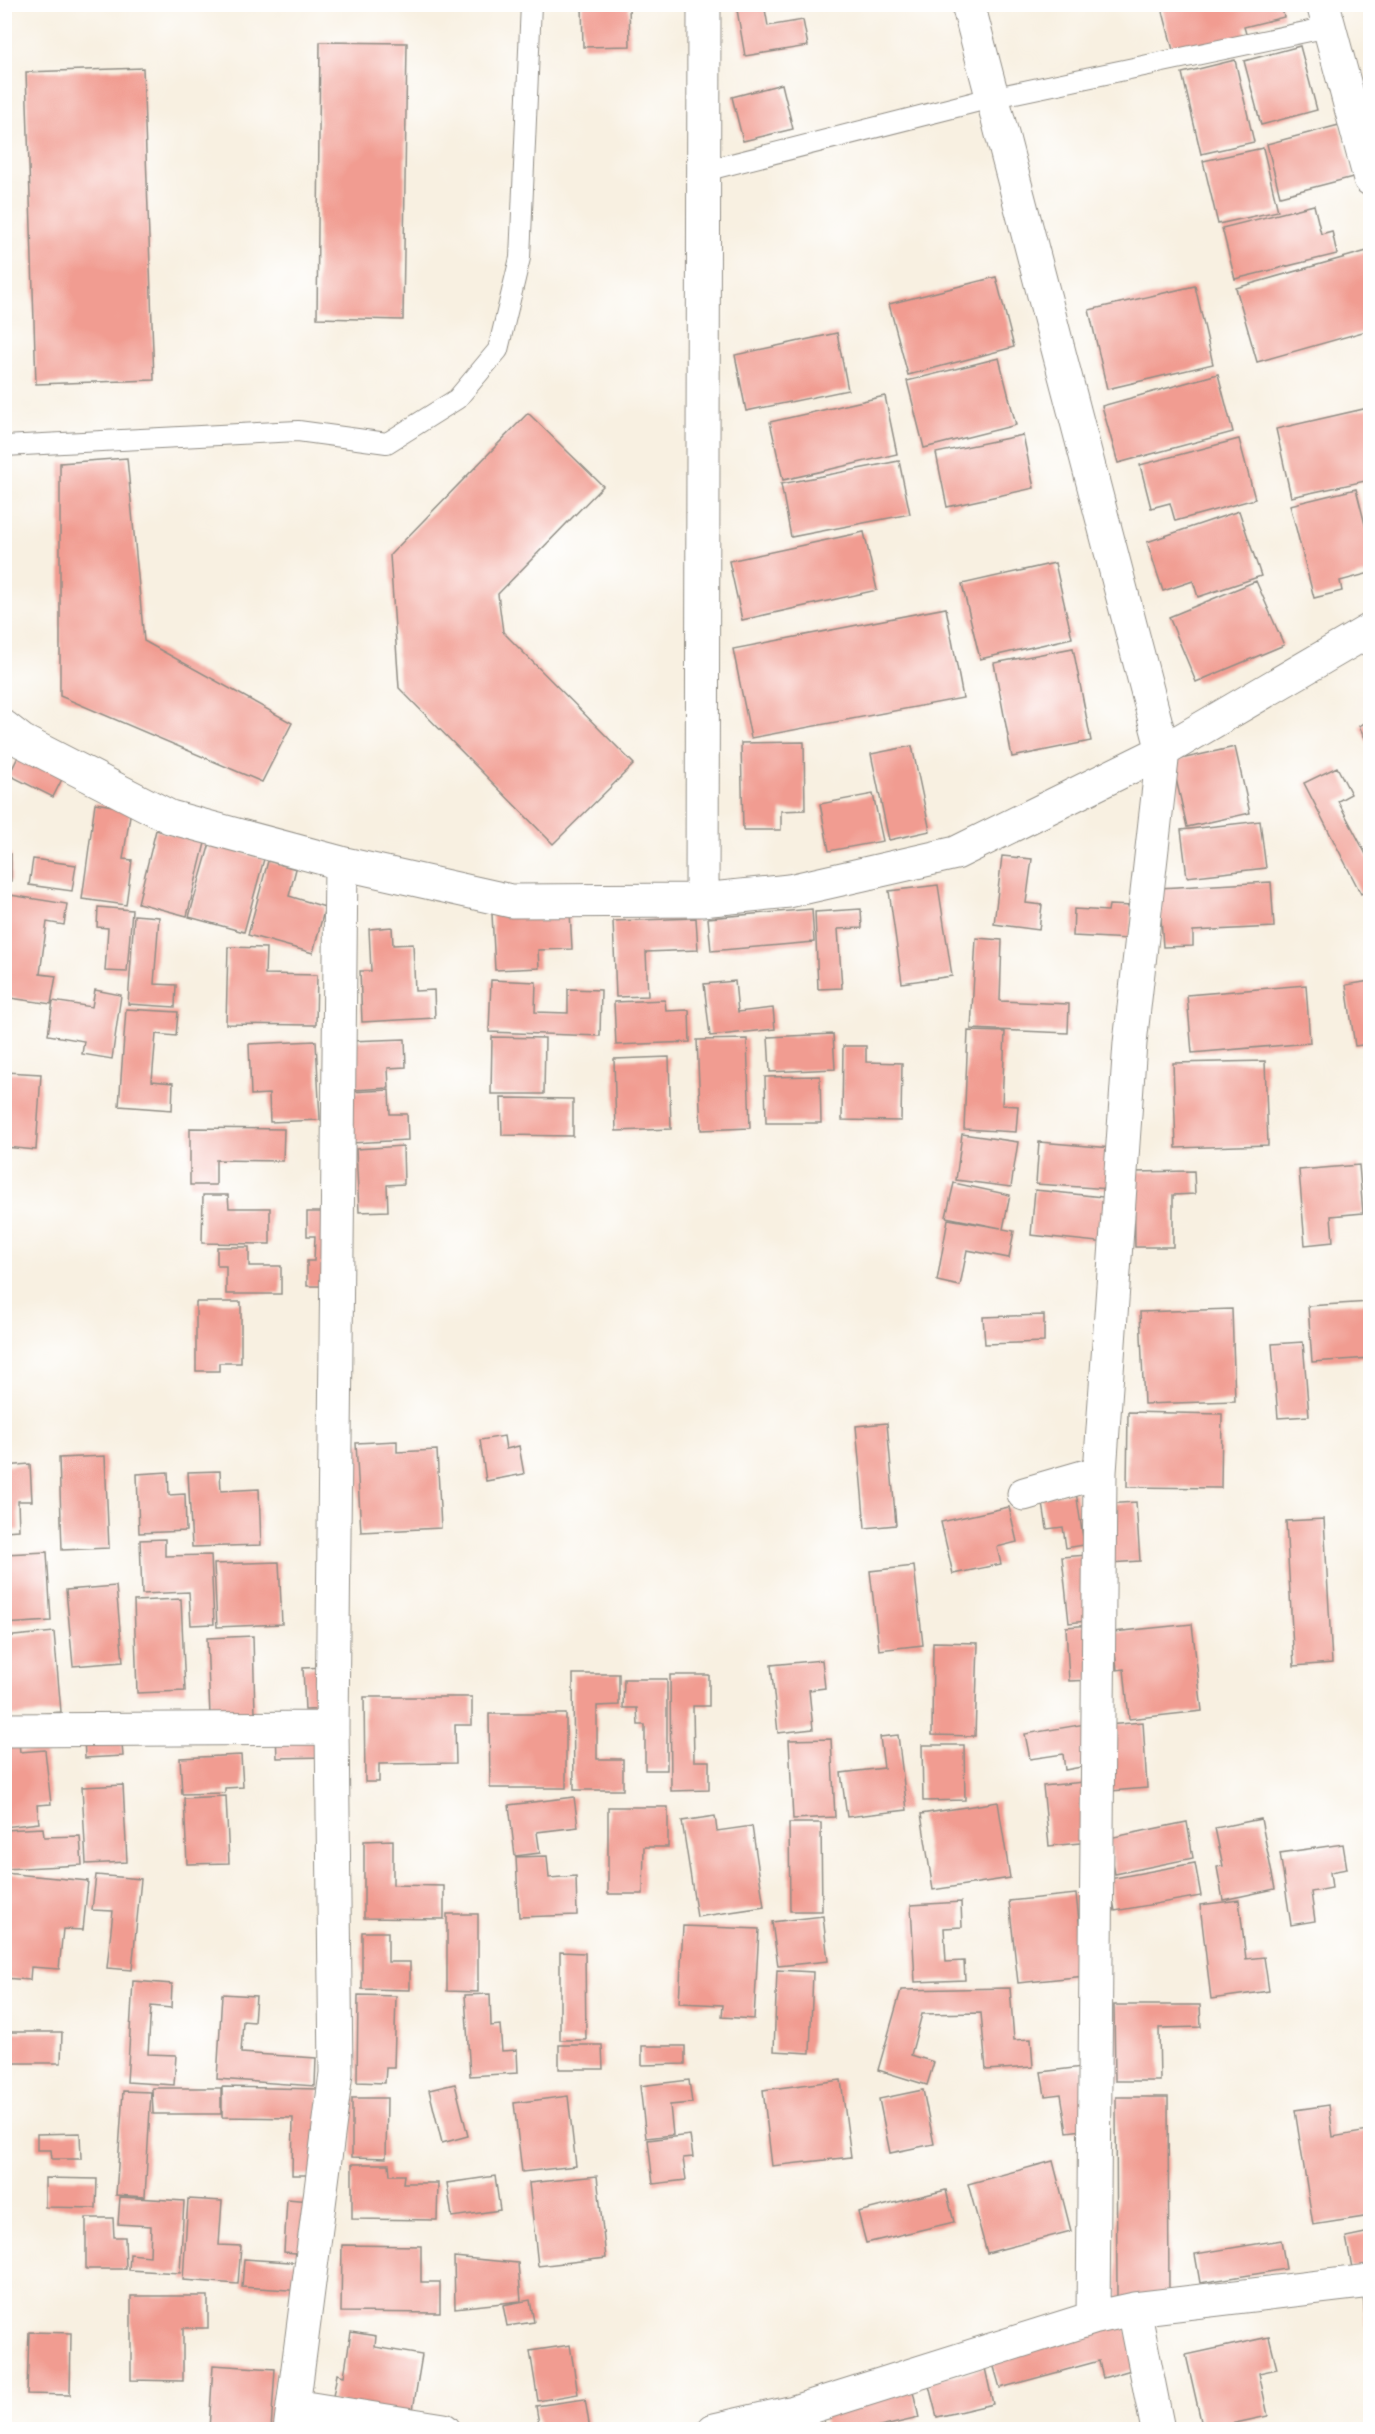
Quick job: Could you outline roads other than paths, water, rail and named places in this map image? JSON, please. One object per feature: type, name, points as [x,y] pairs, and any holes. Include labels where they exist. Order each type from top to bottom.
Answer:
[{"type":"street","points":[[702,900],[704,4]]},
{"type":"street","points":[[968,4],[1163,751],[1130,1043],[1100,1473],[1093,2318]]},
{"type":"street","points":[[1326,16],[1371,179]]},
{"type":"street","points":[[4,727],[22,741],[170,818],[341,863],[511,901],[702,900],[789,891],[956,853],[1163,751],[1371,630]]},
{"type":"street","points":[[341,863],[332,1728],[336,2073],[291,2418],[444,2430]]},
{"type":"street","points":[[1024,1494],[1100,1473]]},
{"type":"street","points":[[4,1730],[332,1728]]},
{"type":"street","points":[[714,2430],[797,2421],[1093,2318],[1134,2309],[1371,2281]]},
{"type":"street","points":[[1134,2309],[1158,2430]]},
{"type":"lane","points":[[4,446],[298,430],[387,443],[457,399],[498,350],[520,258],[531,4]]},
{"type":"lane","points":[[704,171],[1326,16]]}]
